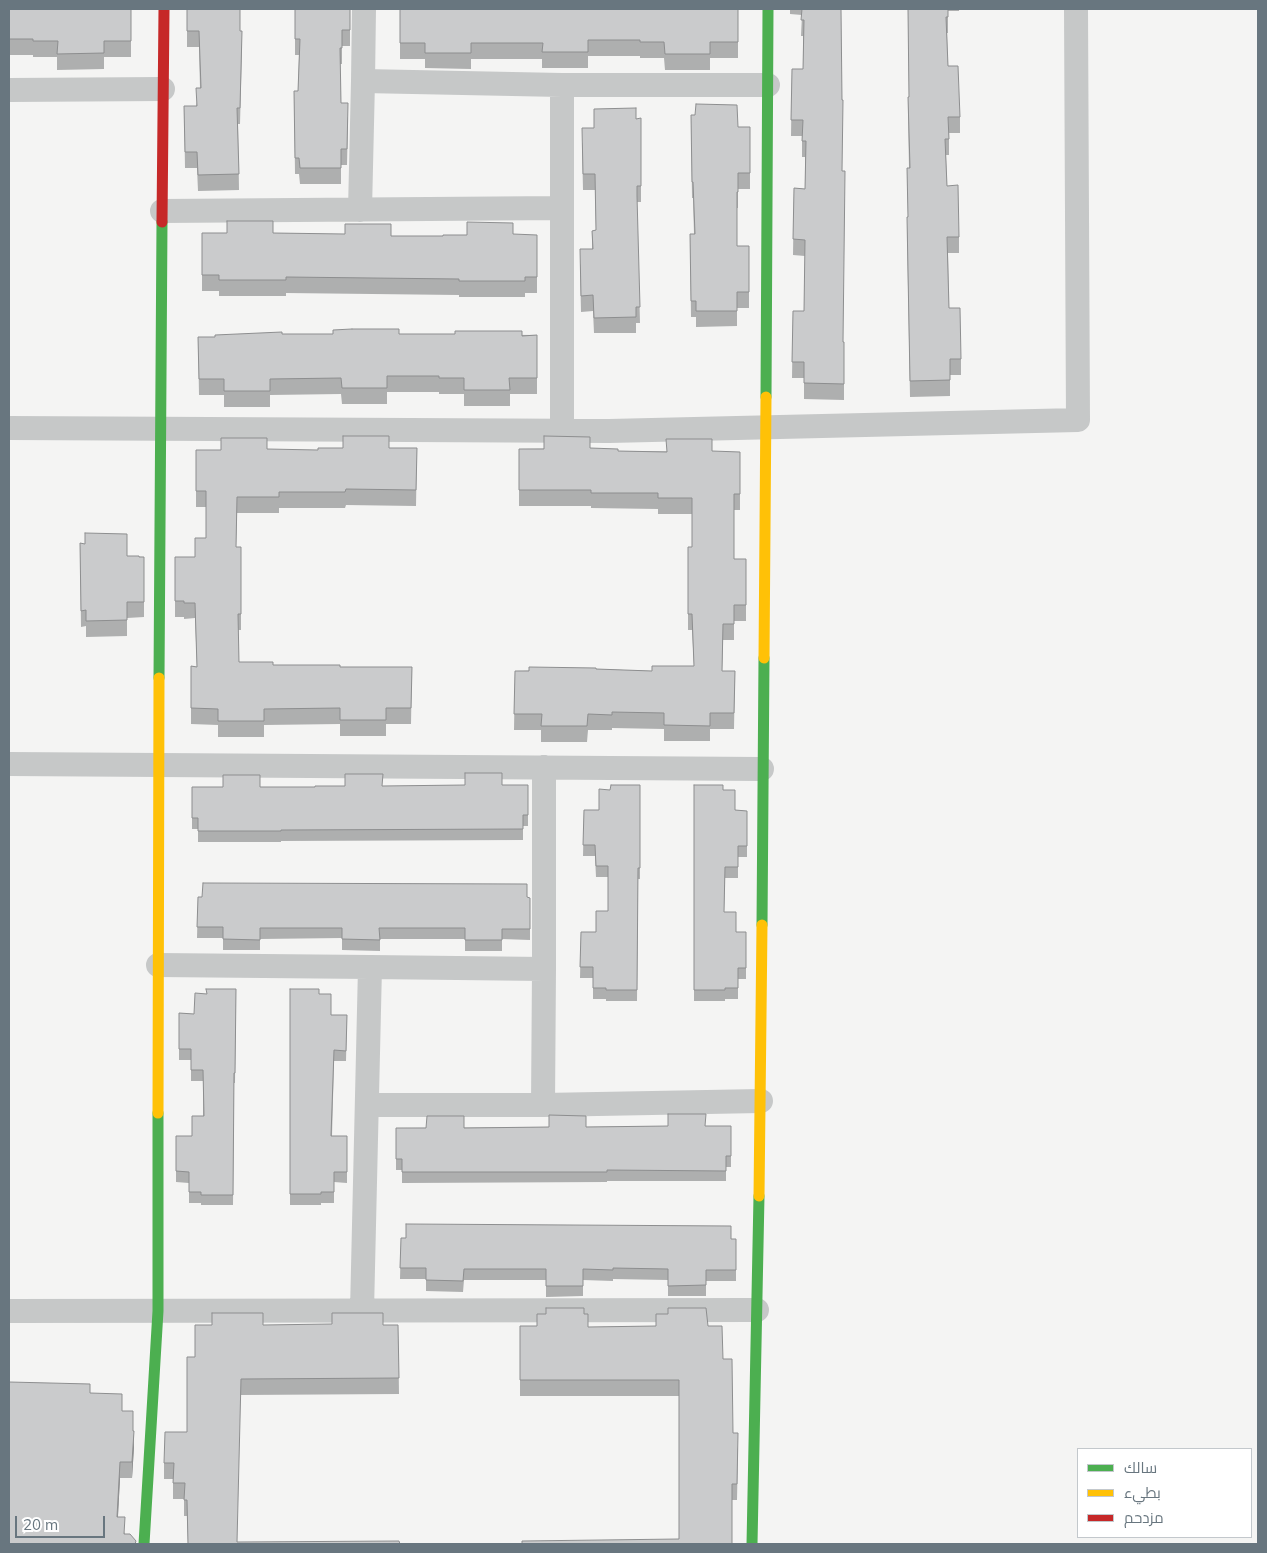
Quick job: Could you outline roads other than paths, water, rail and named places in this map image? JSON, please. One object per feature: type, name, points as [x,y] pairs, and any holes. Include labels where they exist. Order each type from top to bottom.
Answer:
[{"type":"street","points":[[144,1544],[158,1311],[158,764],[164,9]]},
{"type":"street","points":[[360,210],[364,9]]},
{"type":"street","points":[[752,1544],[761,1101],[768,9]]},
{"type":"street","points":[[9,428],[562,431],[1078,420],[1076,9]]},
{"type":"street","points":[[364,82],[562,85],[768,85]]},
{"type":"street","points":[[562,85],[562,431]]},
{"type":"street","points":[[9,90],[163,89]]},
{"type":"street","points":[[162,210],[562,208]]},
{"type":"street","points":[[9,764],[762,769]]},
{"type":"street","points":[[543,1105],[544,767]]},
{"type":"street","points":[[158,965],[544,969]]},
{"type":"street","points":[[362,1311],[370,967]]},
{"type":"street","points":[[367,1105],[543,1105],[761,1101]]},
{"type":"street","points":[[9,1311],[757,1310]]}]
